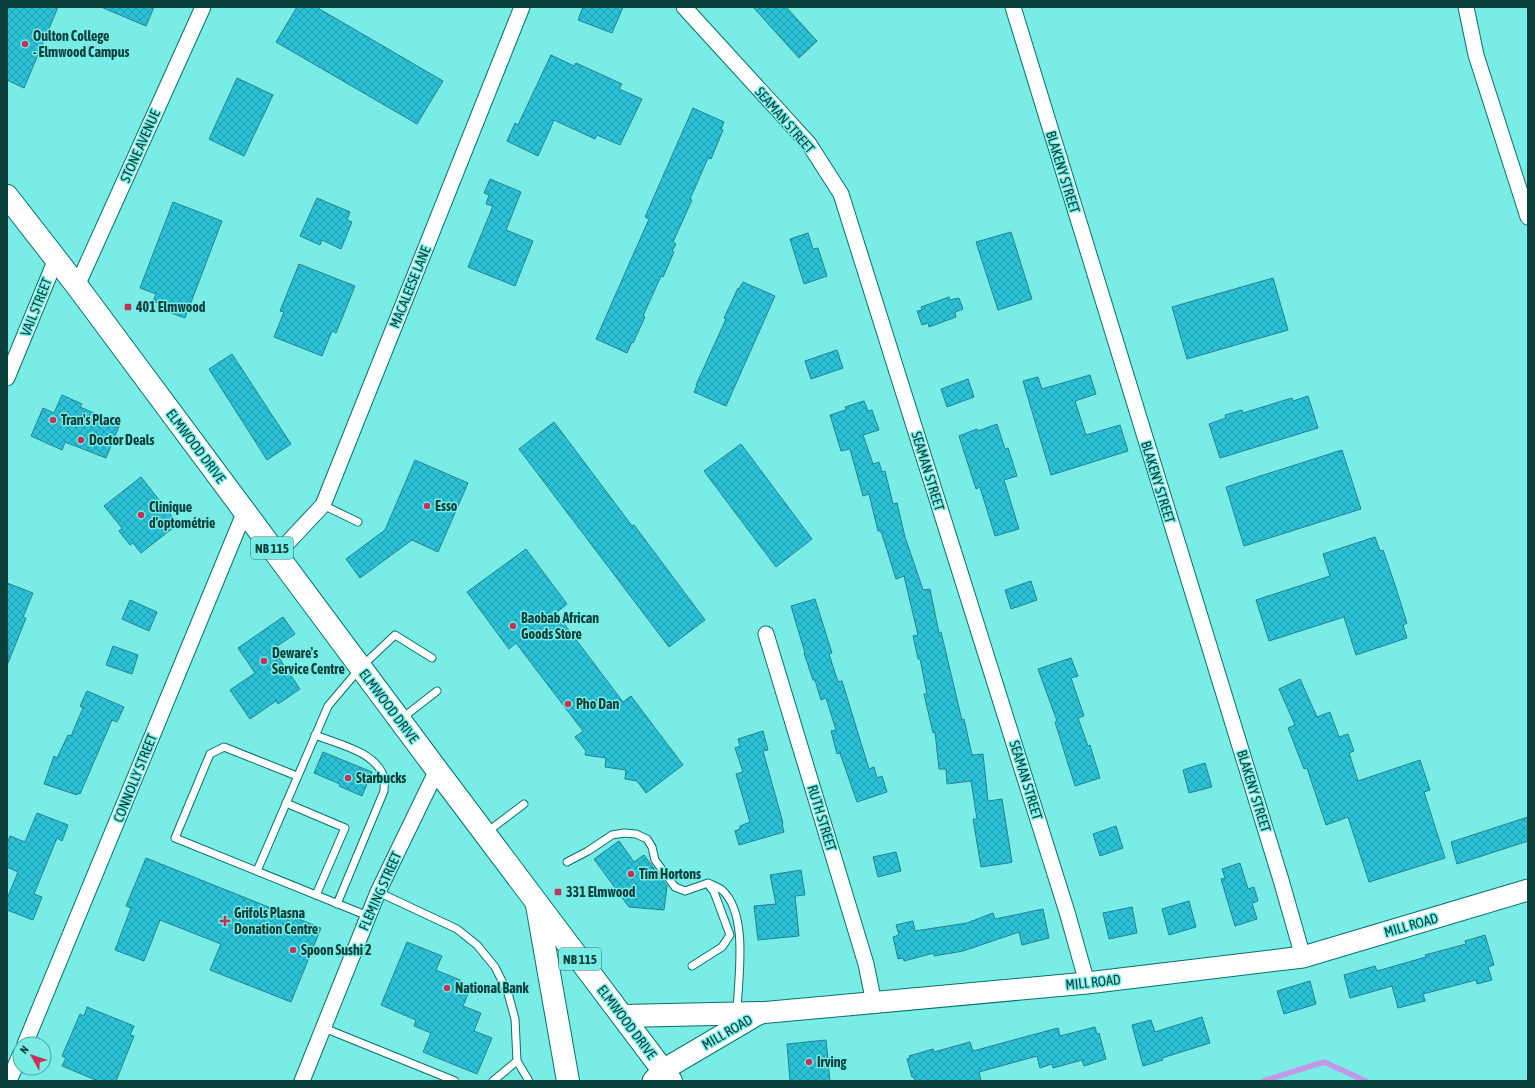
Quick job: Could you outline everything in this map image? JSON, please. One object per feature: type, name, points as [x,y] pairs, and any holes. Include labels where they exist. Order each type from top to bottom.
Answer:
[{"type":"main road","name":"ELMWOOD DRIVE","points":[[7,196],[77,286],[436,770],[623,1016],[662,1077]]},
{"type":"main road","points":[[536,902],[568,1081]]},
{"type":"main road","points":[[623,1016],[760,1013]]},
{"type":"street","name":"STONE AVENUE","points":[[77,286],[203,7]]},
{"type":"street","name":"MACALEESE LANE","points":[[276,554],[323,505],[522,7]]},
{"type":"street","name":"SEAMAN STREET","points":[[684,7],[809,144],[841,194],[1067,912],[1087,983]]},
{"type":"street","name":"BLAKENY STREET","points":[[1013,7],[1303,956]]},
{"type":"street","points":[[1466,7],[1476,55],[1528,217]]},
{"type":"street","name":"VAIL STREET","points":[[7,378],[56,259]]},
{"type":"street","name":"CONNOLLY STREET","points":[[28,1036],[245,512]]},
{"type":"street","name":"RUTH STREET","points":[[766,634],[866,964],[874,1003]]},
{"type":"street","name":"FLEMING STREET","points":[[302,1081],[378,892],[436,770]]},
{"type":"street","name":"MILL ROAD","points":[[662,1077],[760,1013],[1087,983],[1303,956],[1528,890]]},
{"type":"lane","points":[[323,505],[358,522]]},
{"type":"lane","points":[[257,871],[328,706],[361,668],[395,634],[432,658]]},
{"type":"lane","points":[[400,720],[437,691]]},
{"type":"lane","points":[[315,735],[364,753],[377,765],[384,779],[384,791],[337,904]]},
{"type":"lane","points":[[297,776],[224,747],[210,754],[175,838],[368,916]]},
{"type":"lane","points":[[286,803],[345,828],[316,895]]},
{"type":"lane","points":[[485,834],[524,804]]},
{"type":"lane","points":[[567,862],[588,851],[612,835],[624,833],[636,834],[647,839],[652,847],[655,860],[675,887],[685,891],[708,883],[722,891],[732,904],[738,924],[741,948],[737,1013]]},
{"type":"lane","points":[[692,966],[722,947],[730,935],[714,892],[708,883]]},
{"type":"lane","points":[[378,892],[457,929],[477,945],[495,968],[508,993],[515,1018],[517,1061],[529,1081]]},
{"type":"lane","points":[[324,1028],[455,1081]]},
{"type":"lane","points":[[494,1081],[517,1061]]},
{"type":"building","name":"Oulton College - Elmwood Campus","points":[[7,7],[58,7],[24,88],[7,80]]},
{"type":"building","name":"Oulton College - Elmwood Campus","points":[[101,7],[154,7],[146,26]]},
{"type":"building","points":[[297,7],[316,7],[443,81],[417,124],[276,42]]},
{"type":"building","points":[[583,7],[623,7],[612,33],[578,20]]},
{"type":"building","points":[[753,7],[786,7],[817,41],[799,58]]},
{"type":"building","points":[[551,55],[574,66],[576,63],[622,84],[619,89],[642,99],[620,145],[597,135],[595,139],[554,120],[538,156],[507,141],[515,123],[518,125]]},
{"type":"building","points":[[237,78],[273,95],[244,156],[209,139]]},
{"type":"building","points":[[693,108],[724,122],[721,129],[723,130],[711,159],[708,158],[690,199],[692,200],[673,242],[676,244],[672,251],[674,252],[663,277],[661,276],[643,316],[645,317],[627,353],[596,339],[649,219],[645,217]]},
{"type":"building","points":[[490,179],[521,192],[506,230],[533,241],[515,286],[468,267],[493,206],[486,204],[489,195],[484,193]]},
{"type":"building","points":[[317,198],[350,212],[347,220],[352,222],[341,249],[322,240],[320,245],[300,236]]},
{"type":"building","points":[[173,202],[222,221],[185,318],[160,309],[162,305],[153,301],[156,294],[140,288]]},
{"type":"building","points":[[1011,232],[1032,299],[998,310],[976,242]]},
{"type":"building","points":[[808,233],[813,249],[818,248],[827,276],[804,284],[790,239]]},
{"type":"building","points":[[299,264],[355,286],[336,333],[332,331],[322,356],[274,337],[284,312],[280,311]]},
{"type":"building","points":[[1273,278],[1288,330],[1187,359],[1172,307]]},
{"type":"building","points":[[743,282],[775,296],[726,406],[694,392],[726,319],[724,318],[738,288],[739,289]]},
{"type":"building","points":[[949,297],[950,300],[959,298],[963,309],[955,312],[956,317],[929,327],[928,323],[922,325],[917,311],[922,310],[921,307]]},
{"type":"building","points":[[837,350],[843,368],[811,379],[805,361]]},
{"type":"building","points":[[232,354],[291,444],[267,460],[209,369]]},
{"type":"building","points":[[1090,375],[1096,394],[1075,401],[1086,435],[1120,425],[1128,451],[1051,475],[1023,381],[1038,377],[1042,389]]},
{"type":"building","points":[[968,379],[974,397],[947,407],[941,389]]},
{"type":"building","points":[[62,395],[82,404],[80,407],[120,424],[106,458],[65,442],[62,450],[31,436],[43,408],[54,413]]},
{"type":"building","points":[[1308,396],[1318,428],[1220,458],[1209,424],[1226,418],[1225,415],[1242,410],[1243,413],[1292,398],[1293,401]]},
{"type":"building","points":[[864,401],[868,411],[872,410],[879,430],[863,435],[873,464],[879,462],[882,472],[885,471],[893,504],[897,503],[905,537],[923,590],[930,589],[939,633],[941,632],[972,755],[983,754],[988,801],[1002,799],[1012,862],[981,867],[973,819],[977,819],[971,781],[947,784],[946,769],[939,769],[935,732],[933,733],[924,694],[927,694],[920,659],[918,659],[913,636],[918,635],[904,576],[896,579],[881,531],[878,531],[869,494],[863,496],[850,449],[841,451],[830,415],[846,410],[845,407]]},
{"type":"building","points":[[554,422],[705,620],[669,647],[519,449]]},
{"type":"building","points":[[997,424],[1005,449],[1008,448],[1017,476],[1004,480],[1019,529],[995,536],[980,487],[976,489],[959,436],[977,429],[978,431]]},
{"type":"building","points":[[741,444],[812,539],[776,567],[704,471]]},
{"type":"building","points":[[1342,450],[1361,509],[1244,546],[1226,487]]},
{"type":"building","name":"Esso","points":[[415,460],[468,483],[438,552],[412,540],[360,578],[346,559],[385,530]]},
{"type":"building","name":"Clinique d'optométrie","points":[[141,477],[178,524],[141,553],[133,543],[130,545],[119,531],[122,528],[104,506]]},
{"type":"building","points":[[1375,537],[1380,551],[1383,550],[1407,623],[1403,625],[1407,638],[1356,655],[1344,617],[1269,641],[1256,600],[1330,576],[1323,554]]},
{"type":"building","points":[[526,549],[567,604],[556,613],[623,702],[631,696],[683,765],[646,793],[637,781],[625,779],[626,770],[605,767],[606,758],[585,755],[586,751],[575,737],[583,731],[516,643],[509,649],[467,592]]},
{"type":"building","points":[[1031,581],[1037,600],[1011,609],[1005,590]]},
{"type":"building","points":[[7,583],[33,593],[23,617],[26,618],[8,663]]},
{"type":"building","points":[[815,599],[832,653],[829,654],[838,682],[842,681],[869,769],[874,767],[877,778],[882,776],[887,792],[857,802],[840,753],[837,754],[831,731],[836,730],[826,698],[821,700],[815,680],[813,680],[791,606]]},
{"type":"building","points":[[130,600],[157,612],[149,631],[122,619]]},
{"type":"building","name":"Deware's Service Centre","points":[[283,617],[295,634],[273,649],[300,689],[278,704],[276,701],[250,719],[230,690],[255,673],[238,648]]},
{"type":"building","points":[[113,646],[138,655],[132,674],[106,665]]},
{"type":"building","points":[[1071,658],[1078,676],[1071,678],[1084,716],[1078,718],[1088,746],[1090,745],[1100,778],[1075,786],[1055,722],[1057,721],[1038,669]]},
{"type":"building","points":[[1300,679],[1317,717],[1330,712],[1339,737],[1348,734],[1354,751],[1349,753],[1358,781],[1420,760],[1430,790],[1424,792],[1445,858],[1369,882],[1348,817],[1326,825],[1307,768],[1304,769],[1288,728],[1295,725],[1279,689]]},
{"type":"building","points":[[87,691],[124,707],[117,722],[112,720],[80,794],[77,793],[77,795],[44,784],[54,756],[57,758],[68,735],[71,736],[83,708],[80,706]]},
{"type":"building","points":[[763,731],[768,750],[763,751],[783,823],[784,832],[739,845],[735,831],[740,829],[740,826],[750,822],[736,774],[743,772],[735,748],[740,746],[738,739]]},
{"type":"building","name":"Starbucks","points":[[323,752],[372,772],[362,796],[339,786],[340,784],[314,773]]},
{"type":"building","points":[[1205,763],[1212,787],[1189,793],[1183,770]]},
{"type":"building","points":[[37,813],[68,825],[62,841],[57,838],[34,894],[42,897],[33,920],[7,910],[7,899],[18,872],[7,867],[7,844],[10,836],[25,842]]},
{"type":"building","points":[[1528,817],[1528,841],[1457,864],[1451,842]]},
{"type":"building","points":[[1116,826],[1123,848],[1100,856],[1093,834]]},
{"type":"building","name":"Tim Hortons","points":[[619,841],[634,862],[644,855],[667,886],[664,910],[629,907],[594,859]]},
{"type":"building","points":[[896,852],[901,871],[878,877],[873,857]]},
{"type":"building","points":[[146,858],[321,928],[291,1002],[210,970],[221,944],[160,920],[144,961],[115,950],[131,908],[126,906]]},
{"type":"building","points":[[1240,863],[1248,889],[1254,887],[1258,901],[1252,903],[1257,919],[1235,926],[1221,879],[1225,878],[1222,869]]},
{"type":"building","points":[[801,870],[805,895],[795,896],[799,936],[758,940],[754,906],[776,904],[770,875]]},
{"type":"building","points":[[1189,901],[1196,927],[1169,935],[1162,909]]},
{"type":"building","points":[[1132,907],[1137,933],[1109,939],[1103,913]]},
{"type":"building","points":[[1043,909],[1049,938],[1022,945],[1019,932],[963,951],[934,956],[934,953],[904,961],[903,958],[898,959],[893,937],[899,935],[896,925],[913,921],[915,931],[967,923],[993,913],[995,919]]},
{"type":"building","points":[[1485,935],[1494,965],[1488,967],[1492,980],[1477,984],[1476,980],[1423,994],[1425,1001],[1398,1008],[1392,986],[1350,998],[1344,975],[1375,966],[1377,971],[1426,957],[1425,955],[1466,944],[1465,941]]},
{"type":"building","points":[[407,942],[442,956],[436,970],[460,980],[459,984],[470,989],[463,1006],[481,1013],[474,1031],[492,1038],[477,1074],[423,1052],[431,1033],[414,1026],[416,1020],[381,1005]]},
{"type":"building","points":[[1310,981],[1316,1004],[1284,1014],[1277,991]]},
{"type":"building","points":[[87,1007],[134,1026],[130,1035],[134,1036],[116,1081],[98,1081],[62,1066],[66,1058],[62,1056],[80,1014],[84,1016]]},
{"type":"building","points":[[1202,1017],[1210,1043],[1162,1058],[1163,1060],[1143,1066],[1132,1025],[1151,1020],[1155,1032]]},
{"type":"building","points":[[1095,1027],[1097,1034],[1099,1033],[1106,1059],[1084,1066],[1082,1060],[1053,1068],[1052,1064],[1040,1068],[1037,1056],[979,1072],[981,1081],[915,1081],[914,1077],[912,1077],[907,1059],[910,1058],[909,1056],[933,1049],[934,1052],[970,1042],[973,1051],[1058,1028],[1060,1036]]},
{"type":"building","name":"Irving","points":[[826,1040],[830,1081],[790,1081],[787,1044]]},
{"type":"waterway","points":[[1263,1081],[1324,1062],[1366,1081]]},
{"type":"place","name":"Oulton College - Elmwood Campus","points":[[25,44]]},
{"type":"place","name":"401 Elmwood","points":[[128,307]]},
{"type":"place","name":"Tran's Place","points":[[53,420]]},
{"type":"place","name":"Doctor Deals","points":[[81,440]]},
{"type":"place","name":"Esso","points":[[427,506]]},
{"type":"place","name":"Clinique d'optométrie","points":[[141,515]]},
{"type":"place","name":"Baobab African Goods Store","points":[[513,626]]},
{"type":"place","name":"Deware's Service Centre","points":[[264,661]]},
{"type":"place","name":"Pho Dan","points":[[568,704]]},
{"type":"place","name":"Starbucks","points":[[348,778]]},
{"type":"place","name":"Tim Hortons","points":[[631,874]]},
{"type":"place","name":"331 Elmwood","points":[[558,892]]},
{"type":"place","name":"Grifols Plasna Donation Centre","points":[[225,921]]},
{"type":"place","name":"Spoon Sushi 2","points":[[293,950]]},
{"type":"place","name":"National Bank","points":[[447,988]]},
{"type":"place","name":"Irving","points":[[809,1062]]}]
